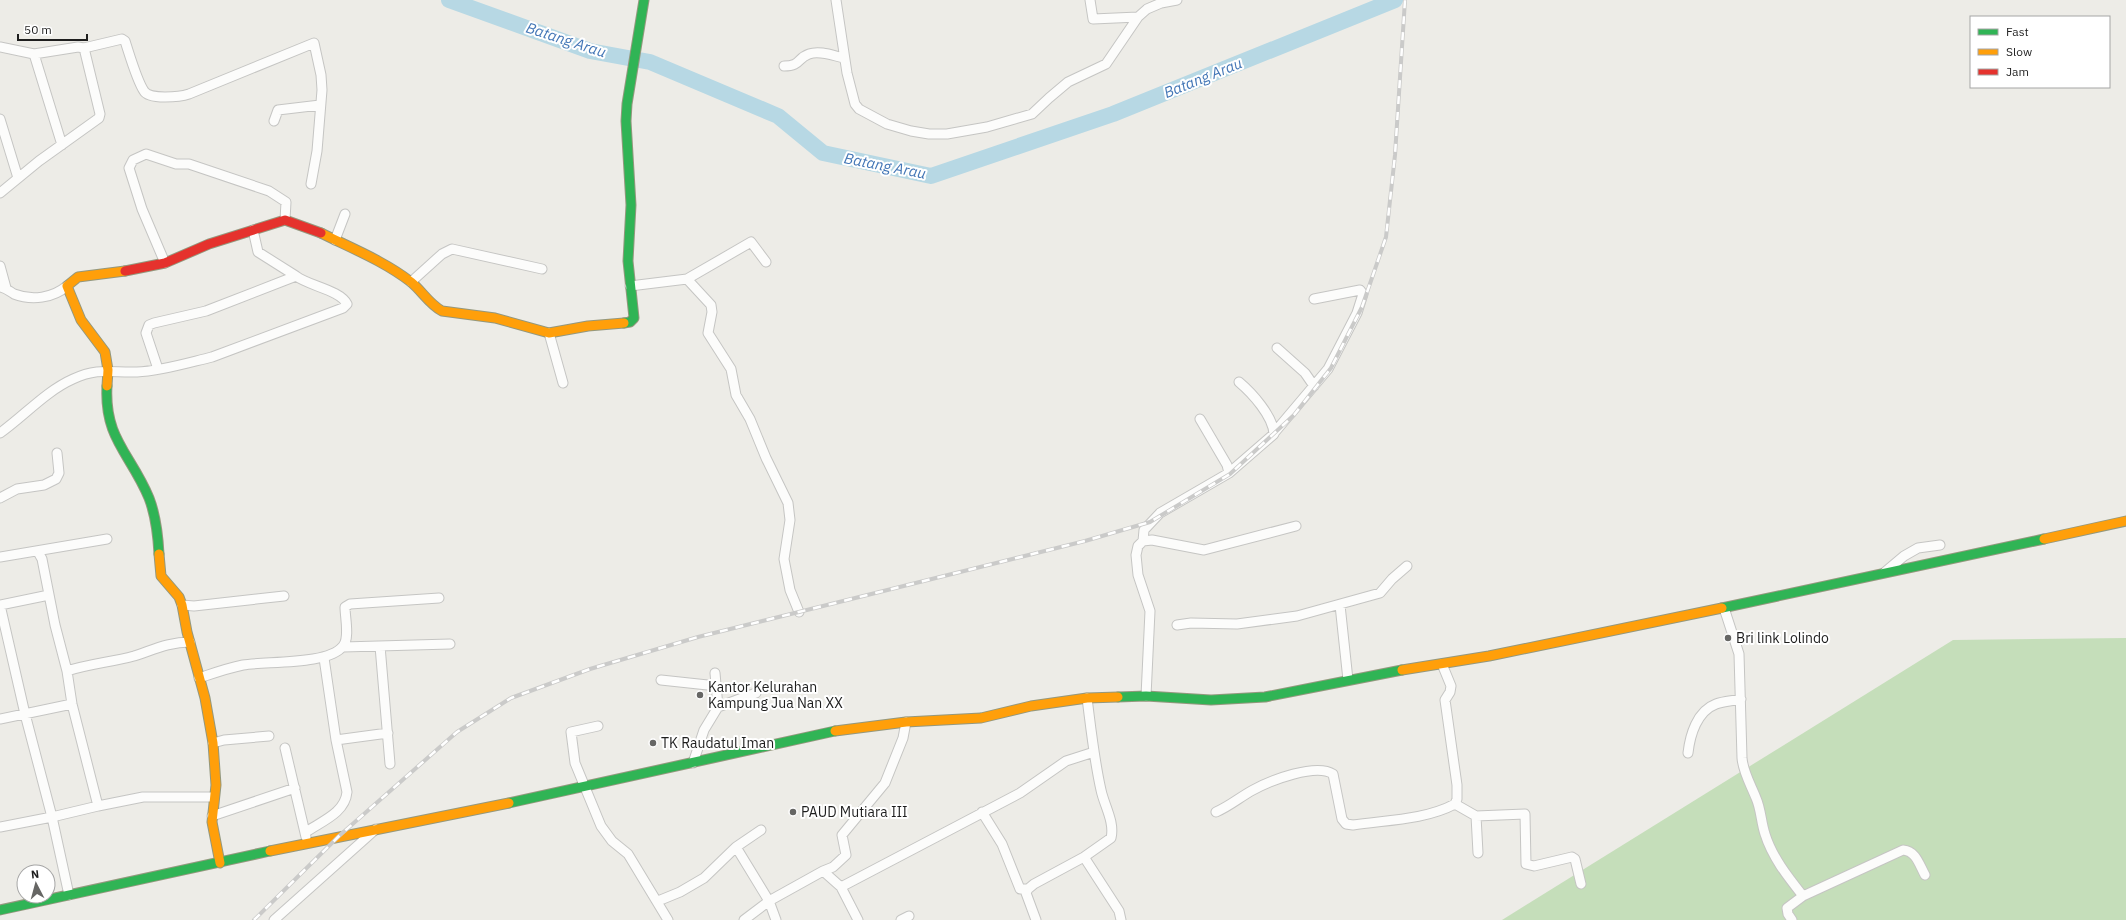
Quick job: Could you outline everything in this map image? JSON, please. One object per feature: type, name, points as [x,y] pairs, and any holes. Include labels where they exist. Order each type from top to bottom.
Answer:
[{"type":"street","points":[[836,0],[846,74],[855,104],[859,109],[872,118],[911,132],[947,134],[1001,124],[1032,114],[1068,82],[1106,64],[1138,17],[1154,6],[1177,0]]},
{"type":"street","points":[[1090,0],[1093,19],[1138,17]]},
{"type":"street","points":[[0,266],[3,287],[15,294],[36,298],[51,295],[67,286],[78,277],[145,268],[165,263],[209,244],[285,220],[335,240],[371,258],[411,282],[435,307],[442,311],[495,318],[549,333],[588,326],[630,322],[634,318],[628,251],[631,205],[627,140],[627,104],[643,3]]},
{"type":"street","points":[[0,47],[34,54],[78,47],[84,48],[122,39],[125,41],[144,91],[151,96],[177,97],[189,94],[314,43],[321,75],[317,151],[311,184]]},
{"type":"street","points":[[0,192],[99,118],[99,109],[84,48]]},
{"type":"street","points":[[784,66],[795,65],[810,53],[820,53],[844,58]]},
{"type":"street","points":[[34,54],[62,145]]},
{"type":"street","points":[[274,121],[278,110],[320,105]]},
{"type":"street","points":[[0,119],[18,178]]},
{"type":"street","points":[[165,263],[142,209],[129,168],[133,160],[146,154],[176,164],[189,164],[269,191],[286,202],[285,220]]},
{"type":"street","points":[[335,240],[345,214]]},
{"type":"street","points":[[0,433],[63,384],[86,374],[108,370],[137,372],[158,369],[223,354],[346,306],[347,304],[341,296],[303,281],[258,252],[253,230]]},
{"type":"street","points":[[630,286],[687,279],[751,242],[766,262]]},
{"type":"street","points":[[411,282],[442,254],[452,250],[542,269]]},
{"type":"street","points":[[158,369],[147,339],[146,330],[149,325],[206,311],[257,293],[296,276]]},
{"type":"street","points":[[687,279],[711,305],[712,312],[708,333],[731,370],[734,378],[736,395],[750,419],[766,458],[788,503],[791,512],[785,546],[785,564],[790,590],[799,612]]},
{"type":"street","points":[[67,286],[81,320],[101,345],[107,359],[108,370],[106,403],[110,425],[116,440],[133,466],[149,498],[157,525],[161,576],[166,584],[179,597],[182,606],[205,698],[213,743],[216,785],[212,816],[220,863]]},
{"type":"street","points":[[1143,541],[1144,530],[1157,514],[1229,473],[1274,433],[1328,369],[1357,313],[1363,294],[1360,290],[1314,299]]},
{"type":"street","points":[[549,333],[563,383]]},
{"type":"street","points":[[1277,348],[1305,373],[1314,386]]},
{"type":"street","points":[[1239,382],[1253,394],[1263,409],[1274,433]]},
{"type":"street","points":[[1200,419],[1227,465],[1229,473]]},
{"type":"street","points":[[0,498],[17,489],[44,484],[56,479],[59,473],[57,453]]},
{"type":"street","points":[[0,910],[376,829],[473,811],[584,786],[616,781],[835,731],[906,722],[981,718],[1031,706],[1087,698],[1146,696],[1210,700],[1258,698],[1348,680],[1442,664],[1724,608],[2126,521]]},
{"type":"street","points":[[1146,696],[1150,611],[1138,575],[1136,555],[1138,546],[1143,541],[1152,540],[1204,550],[1296,526]]},
{"type":"street","points":[[0,557],[107,540]]},
{"type":"street","points":[[1882,574],[1904,556],[1918,548],[1940,545]]},
{"type":"street","points":[[38,552],[42,559],[67,671],[72,704],[98,806]]},
{"type":"street","points":[[1177,625],[1191,623],[1237,624],[1268,621],[1297,616],[1340,605],[1380,593],[1392,579],[1407,566]]},
{"type":"street","points":[[49,595],[0,605],[25,714],[52,817],[69,895]]},
{"type":"street","points":[[182,606],[284,596]]},
{"type":"street","points":[[199,678],[243,666],[324,658],[332,655],[343,647],[347,641],[345,607],[350,604],[439,598]]},
{"type":"street","points":[[1340,605],[1348,680]]},
{"type":"street","points":[[1724,608],[1739,654],[1744,769],[1757,799],[1765,835],[1778,861],[1803,896]]},
{"type":"street","points":[[67,671],[94,663],[133,656],[167,644],[190,642]]},
{"type":"street","points":[[343,647],[450,644]]},
{"type":"street","points":[[380,646],[390,764]]},
{"type":"street","points":[[306,832],[340,810],[345,805],[347,792],[336,740],[324,658]]},
{"type":"street","points":[[1216,812],[1232,805],[1253,790],[1269,783],[1316,770],[1326,770],[1333,774],[1342,819],[1346,824],[1353,825],[1437,812],[1455,804],[1457,799],[1457,785],[1445,700],[1452,686],[1442,664]]},
{"type":"street","points":[[693,764],[704,730],[718,707],[715,673]]},
{"type":"street","points":[[661,680],[716,686]]},
{"type":"street","points":[[718,707],[756,693]]},
{"type":"street","points":[[1036,920],[1026,893],[1028,889],[1034,884],[1084,857],[1111,838],[1112,831],[1101,790],[1094,752],[1087,698]]},
{"type":"street","points":[[1688,753],[1693,729],[1705,711],[1716,704],[1741,700]]},
{"type":"street","points":[[0,719],[72,704]]},
{"type":"street","points":[[744,920],[769,901],[833,866],[846,855],[842,835],[885,783],[903,738],[906,722]]},
{"type":"street","points":[[598,726],[576,729],[571,732],[575,763],[584,786],[607,834],[628,854],[658,901],[668,920]]},
{"type":"street","points":[[336,740],[388,733]]},
{"type":"street","points":[[213,743],[224,740],[269,736]]},
{"type":"street","points":[[285,748],[306,832],[307,844]]},
{"type":"street","points":[[841,886],[1020,793],[1066,761],[1094,752]]},
{"type":"street","points":[[212,816],[295,788]]},
{"type":"street","points":[[0,827],[98,806],[162,796],[214,797]]},
{"type":"street","points":[[1455,804],[1476,816],[1525,814],[1526,864],[1534,866],[1572,857],[1575,859],[1581,884]]},
{"type":"street","points":[[982,812],[1002,844],[1020,889],[1028,889]]},
{"type":"street","points":[[1476,816],[1478,853]]},
{"type":"street","points":[[274,920],[376,829]]},
{"type":"street","points":[[658,901],[680,892],[704,878],[736,847],[760,830]]},
{"type":"street","points":[[736,847],[769,901],[776,920]]},
{"type":"street","points":[[1792,920],[1788,914],[1787,908],[1803,896],[1903,850],[1910,850],[1914,854],[1925,875]]},
{"type":"street","points":[[1084,857],[1119,911],[1120,920]]},
{"type":"street","points":[[823,871],[841,886],[858,920]]},
{"type":"green space","points":[[2126,638],[2126,920],[1502,920],[1953,640]]},
{"type":"waterway","name":"Batang Arau","points":[[449,0],[590,51],[650,62],[778,116],[823,153],[931,176],[1113,114],[1395,0]]},
{"type":"railway","points":[[254,920],[339,836],[457,732],[511,698],[590,669],[698,637],[1085,541],[1150,522],[1230,474],[1294,415],[1331,368],[1362,307],[1386,237],[1395,155],[1405,0]]},
{"type":"traffic: fast","points":[[624,323],[630,322],[634,318],[628,261],[631,205],[626,121],[627,104],[644,0]]},
{"type":"traffic: fast","points":[[107,386],[107,404],[114,433],[149,498],[156,526],[159,554]]},
{"type":"traffic: fast","points":[[1722,608],[2044,539]]},
{"type":"traffic: fast","points":[[1118,697],[1146,696],[1211,700],[1265,697],[1402,670]]},
{"type":"traffic: fast","points":[[509,803],[835,731]]},
{"type":"traffic: fast","points":[[0,910],[270,851]]},
{"type":"traffic: slow","points":[[321,233],[367,255],[401,274],[411,282],[433,305],[442,311],[495,318],[549,333],[588,326],[624,323]]},
{"type":"traffic: slow","points":[[107,386],[108,370],[105,352],[81,320],[67,286],[78,277],[125,271]]},
{"type":"traffic: slow","points":[[2044,539],[2126,521]]},
{"type":"traffic: slow","points":[[159,554],[161,576],[179,597],[182,605],[187,632],[205,698],[213,743],[216,785],[212,822],[220,863]]},
{"type":"traffic: slow","points":[[1402,670],[1489,656],[1722,608]]},
{"type":"traffic: slow","points":[[835,731],[906,722],[981,718],[1031,706],[1087,698],[1118,697]]},
{"type":"traffic: slow","points":[[270,851],[509,803]]},
{"type":"traffic: jam","points":[[125,271],[165,263],[209,244],[285,220],[321,233]]},
{"type":"place","name":"Bri link Lolindo","points":[[1728,638]]},
{"type":"place","name":"Kantor Kelurahan Kampung Jua Nan XX","points":[[700,695]]},
{"type":"place","name":"TK Raudatul Iman","points":[[653,743]]},
{"type":"place","name":"PAUD Mutiara III","points":[[793,812]]}]
